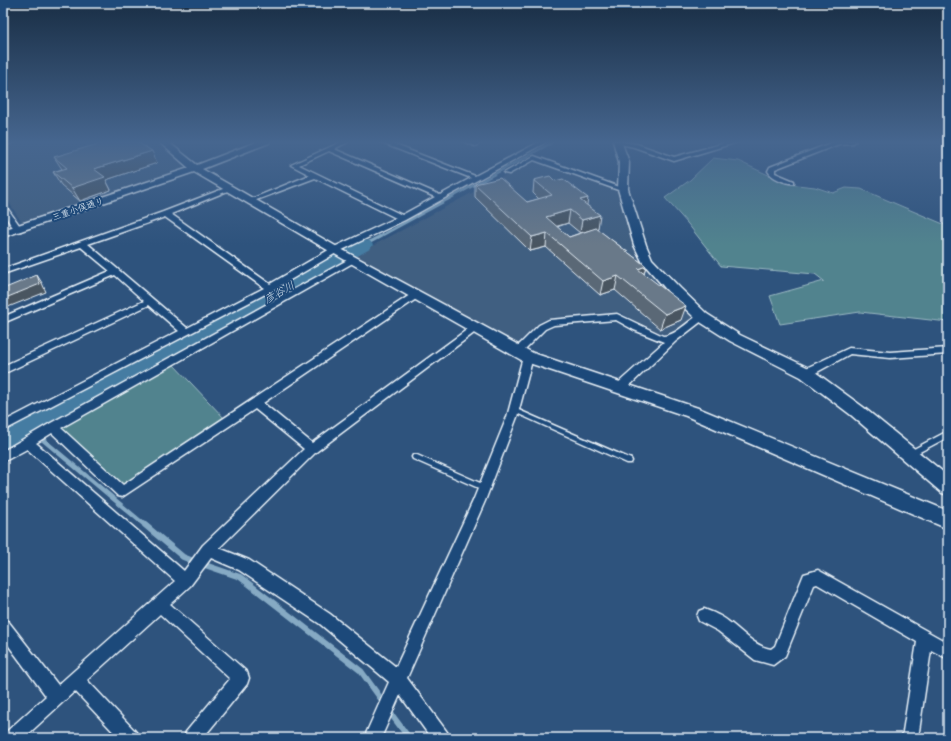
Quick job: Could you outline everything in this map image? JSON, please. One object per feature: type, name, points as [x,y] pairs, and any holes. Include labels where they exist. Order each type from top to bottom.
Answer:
[{"type":"street","name":"三重小俣通り","points":[[3,234],[176,176]]},
{"type":"street","points":[[206,176],[344,255],[523,354],[692,412],[948,520]]},
{"type":"street","points":[[249,201],[314,176],[402,218]]},
{"type":"street","points":[[390,176],[440,197]]},
{"type":"street","points":[[469,176],[475,178]]},
{"type":"street","points":[[3,457],[344,255],[402,218],[479,176]]},
{"type":"street","points":[[583,176],[623,190]]},
{"type":"street","points":[[624,176],[623,190],[634,229],[647,260],[675,292],[702,318],[735,338],[806,373],[857,411],[948,487]]},
{"type":"street","points":[[777,176],[792,182]]},
{"type":"street","points":[[3,272],[166,214],[228,189]]},
{"type":"street","points":[[3,206],[18,229]]},
{"type":"street","points":[[166,214],[270,288]]},
{"type":"street","points":[[83,244],[186,332]]},
{"type":"street","points":[[3,427],[270,288],[344,255]]},
{"type":"street","points":[[3,320],[116,272]]},
{"type":"street","points":[[53,427],[122,492],[416,295]]},
{"type":"street","points":[[3,370],[150,301]]},
{"type":"street","points":[[372,738],[485,488],[514,410],[523,354],[542,327],[552,322],[617,317],[662,339],[673,340]]},
{"type":"street","points":[[622,387],[673,340],[702,318]]},
{"type":"street","points":[[12,738],[185,582],[208,550],[312,449],[475,328]]},
{"type":"street","points":[[806,373],[849,351],[890,355],[948,351]]},
{"type":"street","points":[[254,403],[312,449]]},
{"type":"street","points":[[28,443],[185,582]]},
{"type":"street","points":[[208,550],[244,565],[319,615],[398,679],[441,738]]},
{"type":"street","points":[[704,616],[723,626],[760,655],[773,657],[780,651],[810,579],[818,577],[948,651]]},
{"type":"street","points":[[160,604],[241,678],[192,738]]},
{"type":"street","points":[[3,626],[57,697]]},
{"type":"street","points":[[910,738],[925,639]]},
{"type":"street","points":[[76,680],[130,738]]},
{"type":"lane","points":[[514,410],[629,462]]},
{"type":"lane","points":[[909,454],[948,434]]},
{"type":"lane","points":[[415,457],[485,488]]},
{"type":"shaded area","points":[[3,176],[167,176],[22,223],[3,193]]},
{"type":"shaded area","points":[[505,176],[578,176],[618,190],[632,239],[644,263],[696,317],[674,334],[665,334],[651,330],[619,312],[549,318],[540,322],[516,345],[355,255]]},
{"type":"green space","points":[[695,176],[770,176],[788,184],[815,187],[833,193],[846,188],[861,189],[948,226],[948,322],[860,312],[780,324],[770,296],[824,281],[815,274],[721,266],[688,224],[665,198]]},
{"type":"green space","points":[[173,364],[225,419],[123,487],[60,427]]},
{"type":"building","points":[[57,176],[103,176],[105,177],[72,188]]},
{"type":"building","points":[[550,176],[555,181],[563,179],[588,198],[580,200],[600,215],[582,220],[570,210],[546,217],[569,237],[596,228],[646,266],[638,269],[686,306],[665,314],[618,276],[603,281],[547,233],[532,237],[475,184],[500,178],[527,202],[552,195],[534,180]]},
{"type":"building","points":[[37,275],[40,284],[3,299],[3,289]]},
{"type":"waterway","name":"彦谷川","points":[[379,237],[492,176]]},
{"type":"waterway","name":"彦谷川","points":[[364,245],[381,236]]},
{"type":"waterway","name":"彦谷川","points":[[3,442],[364,245]]},
{"type":"waterway","points":[[29,428],[146,526]]},
{"type":"waterway","points":[[145,525],[183,557],[196,562]]},
{"type":"waterway","points":[[202,564],[240,577],[361,671],[384,703]]},
{"type":"waterway","points":[[389,711],[409,738]]}]
